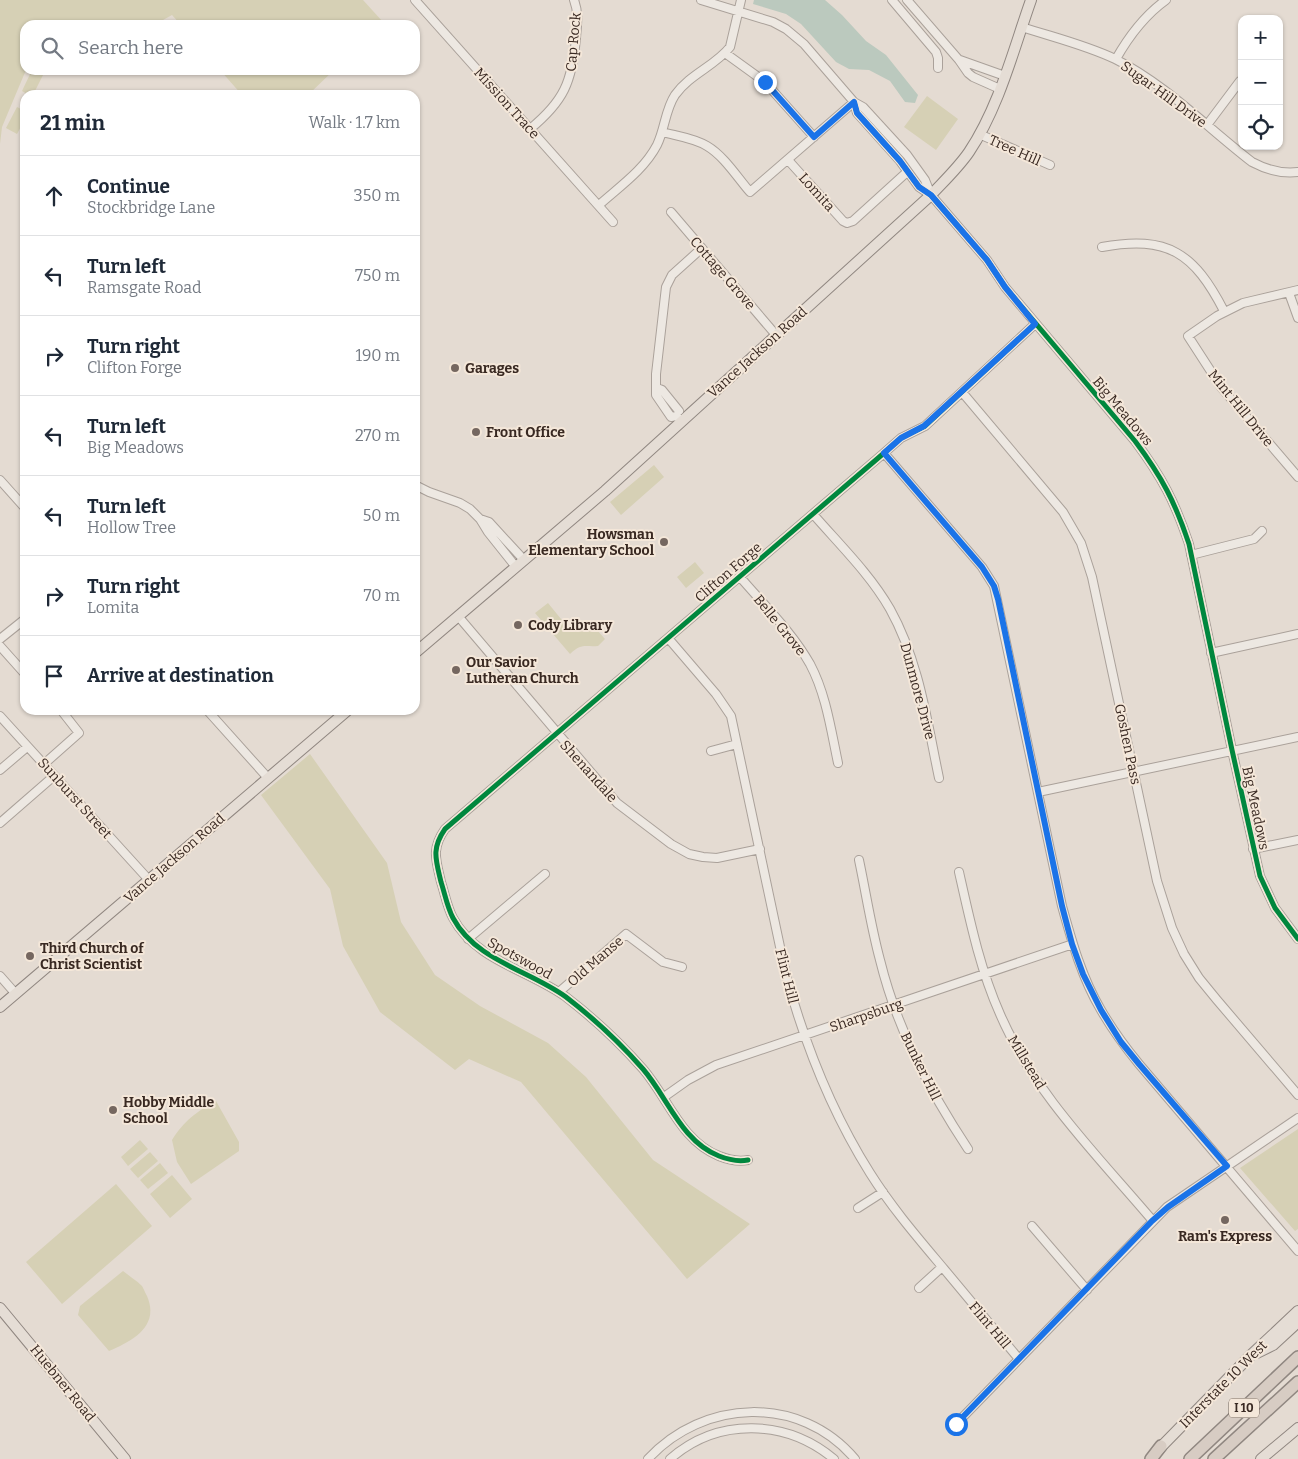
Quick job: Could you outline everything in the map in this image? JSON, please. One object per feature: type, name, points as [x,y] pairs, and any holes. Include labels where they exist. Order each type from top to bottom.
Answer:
[{"type":"highway","name":"I 10","points":[[1190,1459],[1298,1357]]},
{"type":"highway","name":"I 10","points":[[1214,1459],[1298,1382]]},
{"type":"highway","points":[[1280,1398],[1298,1392]]},
{"type":"highway","points":[[1150,1459],[1161,1446]]},
{"type":"main road","name":"Vance Jackson Road","points":[[420,649],[605,491],[679,416],[776,335],[931,195],[960,164],[979,134],[1000,89],[1031,0]]},
{"type":"main road","name":"Vance Jackson Road","points":[[0,1007],[342,715]]},
{"type":"main road","name":"Huebner Road","points":[[0,1308],[125,1459]]},
{"type":"main road","name":"Interstate 10 West","points":[[1161,1446],[1250,1356],[1298,1311]]},
{"type":"main road","points":[[1250,1356],[1273,1345],[1298,1322]]},
{"type":"main road","points":[[1261,1459],[1298,1428]]},
{"type":"street","name":"Mission Trace","points":[[415,0],[613,222]]},
{"type":"street","name":"Cap Rock","points":[[530,129],[555,105],[571,75],[578,16],[574,0]]},
{"type":"street","name":"Big Meadows","points":[[701,0],[773,22],[792,33],[854,102],[863,107],[904,151],[926,180],[931,195]]},
{"type":"street","points":[[599,206],[648,160],[662,132],[667,112],[675,95],[696,74],[725,53],[730,47],[741,0]]},
{"type":"street","points":[[892,0],[936,52],[938,68]]},
{"type":"street","points":[[907,0],[973,78],[1000,89]]},
{"type":"street","points":[[1116,59],[1124,44],[1148,15],[1166,0]]},
{"type":"street","name":"Sugar Hill Drive","points":[[1022,27],[1116,59],[1148,79],[1259,166],[1279,172],[1298,172]]},
{"type":"street","points":[[725,53],[765,82],[814,137]]},
{"type":"street","points":[[959,60],[1005,76]]},
{"type":"street","points":[[973,78],[977,66]]},
{"type":"street","points":[[1207,125],[1238,85]]},
{"type":"street","name":"Big Meadows","points":[[854,102],[857,113],[900,161],[919,187],[931,195],[987,260],[1005,287],[1152,464],[1167,488],[1180,515],[1191,554],[1260,876],[1266,892],[1284,923],[1298,939]]},
{"type":"street","points":[[662,132],[693,140],[707,146],[715,152],[750,192],[854,102]]},
{"type":"street","name":"Tree Hill","points":[[979,134],[1050,165]]},
{"type":"street","name":"Lomita","points":[[788,160],[843,221],[847,223],[853,221],[907,172]]},
{"type":"street","name":"Cottage Grove","points":[[671,212],[776,335]]},
{"type":"street","points":[[1102,247],[1139,242],[1160,246],[1175,252],[1193,265],[1206,279],[1224,312],[1255,300],[1298,290]]},
{"type":"street","points":[[657,388],[662,390],[668,399],[674,398],[681,405],[679,416],[671,417],[656,395],[656,374],[666,288],[672,275],[702,248]]},
{"type":"street","points":[[1289,293],[1298,318]]},
{"type":"street","name":"Mint Hill Drive","points":[[1224,312],[1188,336],[1221,387],[1298,477]]},
{"type":"street","name":"Clifton Forge","points":[[437,840],[445,829],[901,438],[924,426],[1035,324]]},
{"type":"street","name":"Goshen Pass","points":[[962,392],[1059,507],[1073,527],[1081,543],[1092,576],[1163,901],[1172,928],[1184,954],[1199,978],[1298,1095]]},
{"type":"street","points":[[884,453],[982,567],[994,586],[1062,906],[1072,944],[1083,974],[1101,1010],[1121,1042],[1297,1249]]},
{"type":"street","points":[[0,480],[20,502]]},
{"type":"street","points":[[420,488],[460,503],[480,518],[489,522],[520,564]]},
{"type":"street","name":"Dunmore Drive","points":[[813,514],[874,585],[902,632],[919,684],[939,778]]},
{"type":"street","points":[[1191,554],[1254,539],[1262,530]]},
{"type":"street","name":"Belle Grove","points":[[740,577],[790,635],[810,664],[823,696],[838,763]]},
{"type":"street","name":"Shenandale","points":[[458,616],[556,734],[617,802],[677,848],[689,854],[710,858],[760,849]]},
{"type":"street","points":[[0,639],[20,623]]},
{"type":"street","points":[[1211,652],[1298,634]]},
{"type":"street","name":"Flint Hill","points":[[668,638],[724,704],[731,716],[786,975],[820,1077],[838,1117],[883,1192],[920,1242],[1019,1360]]},
{"type":"street","points":[[0,646],[20,668]]},
{"type":"street","points":[[44,764],[79,732],[65,715]]},
{"type":"street","points":[[211,715],[268,778]]},
{"type":"street","name":"Sunburst Street","points":[[0,716],[150,880]]},
{"type":"street","points":[[1038,792],[1298,737]]},
{"type":"street","points":[[711,751],[737,744]]},
{"type":"street","points":[[0,770],[27,747]]},
{"type":"street","points":[[0,823],[54,776]]},
{"type":"street","name":"Spotswood","points":[[437,840],[436,860],[448,909],[458,927],[468,939],[489,955],[559,992],[615,1042],[643,1069],[687,1133],[702,1148],[732,1161],[748,1160]]},
{"type":"street","points":[[1253,848],[1298,840]]},
{"type":"street","name":"Bunker Hill","points":[[858,860],[880,960],[894,1005],[916,1062],[944,1113],[968,1149]]},
{"type":"street","name":"Millstead","points":[[960,872],[976,948],[1001,1016],[1038,1083],[1152,1221]]},
{"type":"street","points":[[468,939],[544,874]]},
{"type":"street","name":"Old Manse","points":[[559,992],[626,934],[663,962],[682,967]]},
{"type":"street","name":"Sharpsburg","points":[[664,1097],[694,1076],[716,1065],[1072,944]]},
{"type":"street","points":[[0,976],[16,993]]},
{"type":"street","points":[[956,1424],[1152,1221],[1168,1207],[1298,1118]]},
{"type":"street","points":[[858,1208],[883,1192]]},
{"type":"street","points":[[1032,1226],[1087,1290]]},
{"type":"street","points":[[919,1288],[942,1267]]},
{"type":"street","points":[[648,1459],[678,1433],[694,1424],[725,1415],[754,1411],[787,1416],[801,1421],[828,1436],[855,1459]]},
{"type":"street","points":[[725,1415],[727,1431]]},
{"type":"street","points":[[670,1459],[697,1441],[727,1431],[763,1428],[790,1433],[814,1444],[834,1459]]},
{"type":"shaded area","points":[[0,0],[363,0],[381,20],[176,20],[172,15],[163,20],[20,20],[20,75],[24,75],[2,127],[0,144]]},
{"type":"shaded area","points":[[754,0],[825,0],[866,41],[886,55],[918,95],[915,103],[905,102],[890,81],[869,70],[849,69],[836,62],[801,24],[786,14],[753,4]]},
{"type":"shaded area","points":[[30,75],[43,75],[36,90],[22,90]]},
{"type":"shaded area","points":[[224,75],[329,75],[313,90],[238,90]]},
{"type":"shaded area","points":[[927,96],[958,119],[936,150],[904,127]]},
{"type":"shaded area","points":[[17,107],[20,108],[20,128],[17,134],[6,128]]},
{"type":"shaded area","points":[[654,465],[664,477],[621,515],[610,502]]},
{"type":"shaded area","points":[[695,562],[704,573],[686,588],[677,577]]},
{"type":"shaded area","points":[[548,603],[570,630],[580,627],[597,630],[605,639],[598,646],[580,647],[570,654],[535,613]]},
{"type":"shaded area","points":[[310,754],[387,863],[401,922],[435,975],[480,1006],[548,1043],[586,1077],[653,1160],[750,1224],[687,1279],[521,1082],[469,1059],[455,1070],[380,1012],[343,946],[330,889],[261,795]]},
{"type":"shaded area","points":[[216,1101],[239,1142],[239,1151],[191,1184],[177,1162],[172,1140],[181,1127],[191,1118]]},
{"type":"shaded area","points":[[1298,1129],[1298,1229],[1295,1231],[1240,1168]]},
{"type":"shaded area","points":[[140,1140],[148,1149],[128,1166],[121,1157]]},
{"type":"shaded area","points":[[150,1152],[158,1161],[138,1178],[130,1169]]},
{"type":"shaded area","points":[[160,1163],[168,1173],[148,1189],[140,1180]]},
{"type":"shaded area","points":[[172,1175],[192,1199],[170,1218],[150,1194]]},
{"type":"shaded area","points":[[116,1184],[152,1226],[62,1304],[26,1262]]},
{"type":"shaded area","points":[[123,1271],[143,1287],[150,1307],[150,1316],[142,1331],[135,1337],[109,1351],[78,1315],[80,1306]]},
{"type":"cycle path","points":[[854,102],[857,113],[900,161],[919,187],[931,195],[987,260],[1005,287],[1135,441],[1167,490],[1189,544],[1260,876],[1275,908],[1298,939]]},
{"type":"cycle path","points":[[748,1160],[730,1160],[706,1149],[685,1130],[643,1069],[596,1022],[566,997],[489,955],[463,933],[451,914],[441,882],[436,855],[438,843],[445,829],[901,438],[925,426],[1035,324]]},
{"type":"place","name":"Garages","points":[[455,368]]},
{"type":"place","name":"Front Office","points":[[476,432]]},
{"type":"place","name":"Howsman Elementary School","points":[[664,542]]},
{"type":"place","name":"Cody Library","points":[[518,625]]},
{"type":"place","name":"Our Savior Lutheran Church","points":[[456,670]]},
{"type":"place","name":"Third Church of Christ Scientist","points":[[30,956]]},
{"type":"place","name":"Hobby Middle School","points":[[113,1110]]},
{"type":"place","name":"Ram's Express","points":[[1225,1220]]},
{"type":"route","points":[[765,82],[814,137],[854,102],[857,113],[900,161],[919,187],[931,195],[987,260],[1005,287],[1035,324],[924,426],[916,432],[901,438],[884,453],[982,567],[994,586],[1062,906],[1072,944],[1083,974],[1101,1010],[1121,1042],[1227,1166],[1168,1207],[1152,1221],[956,1424]]}]
